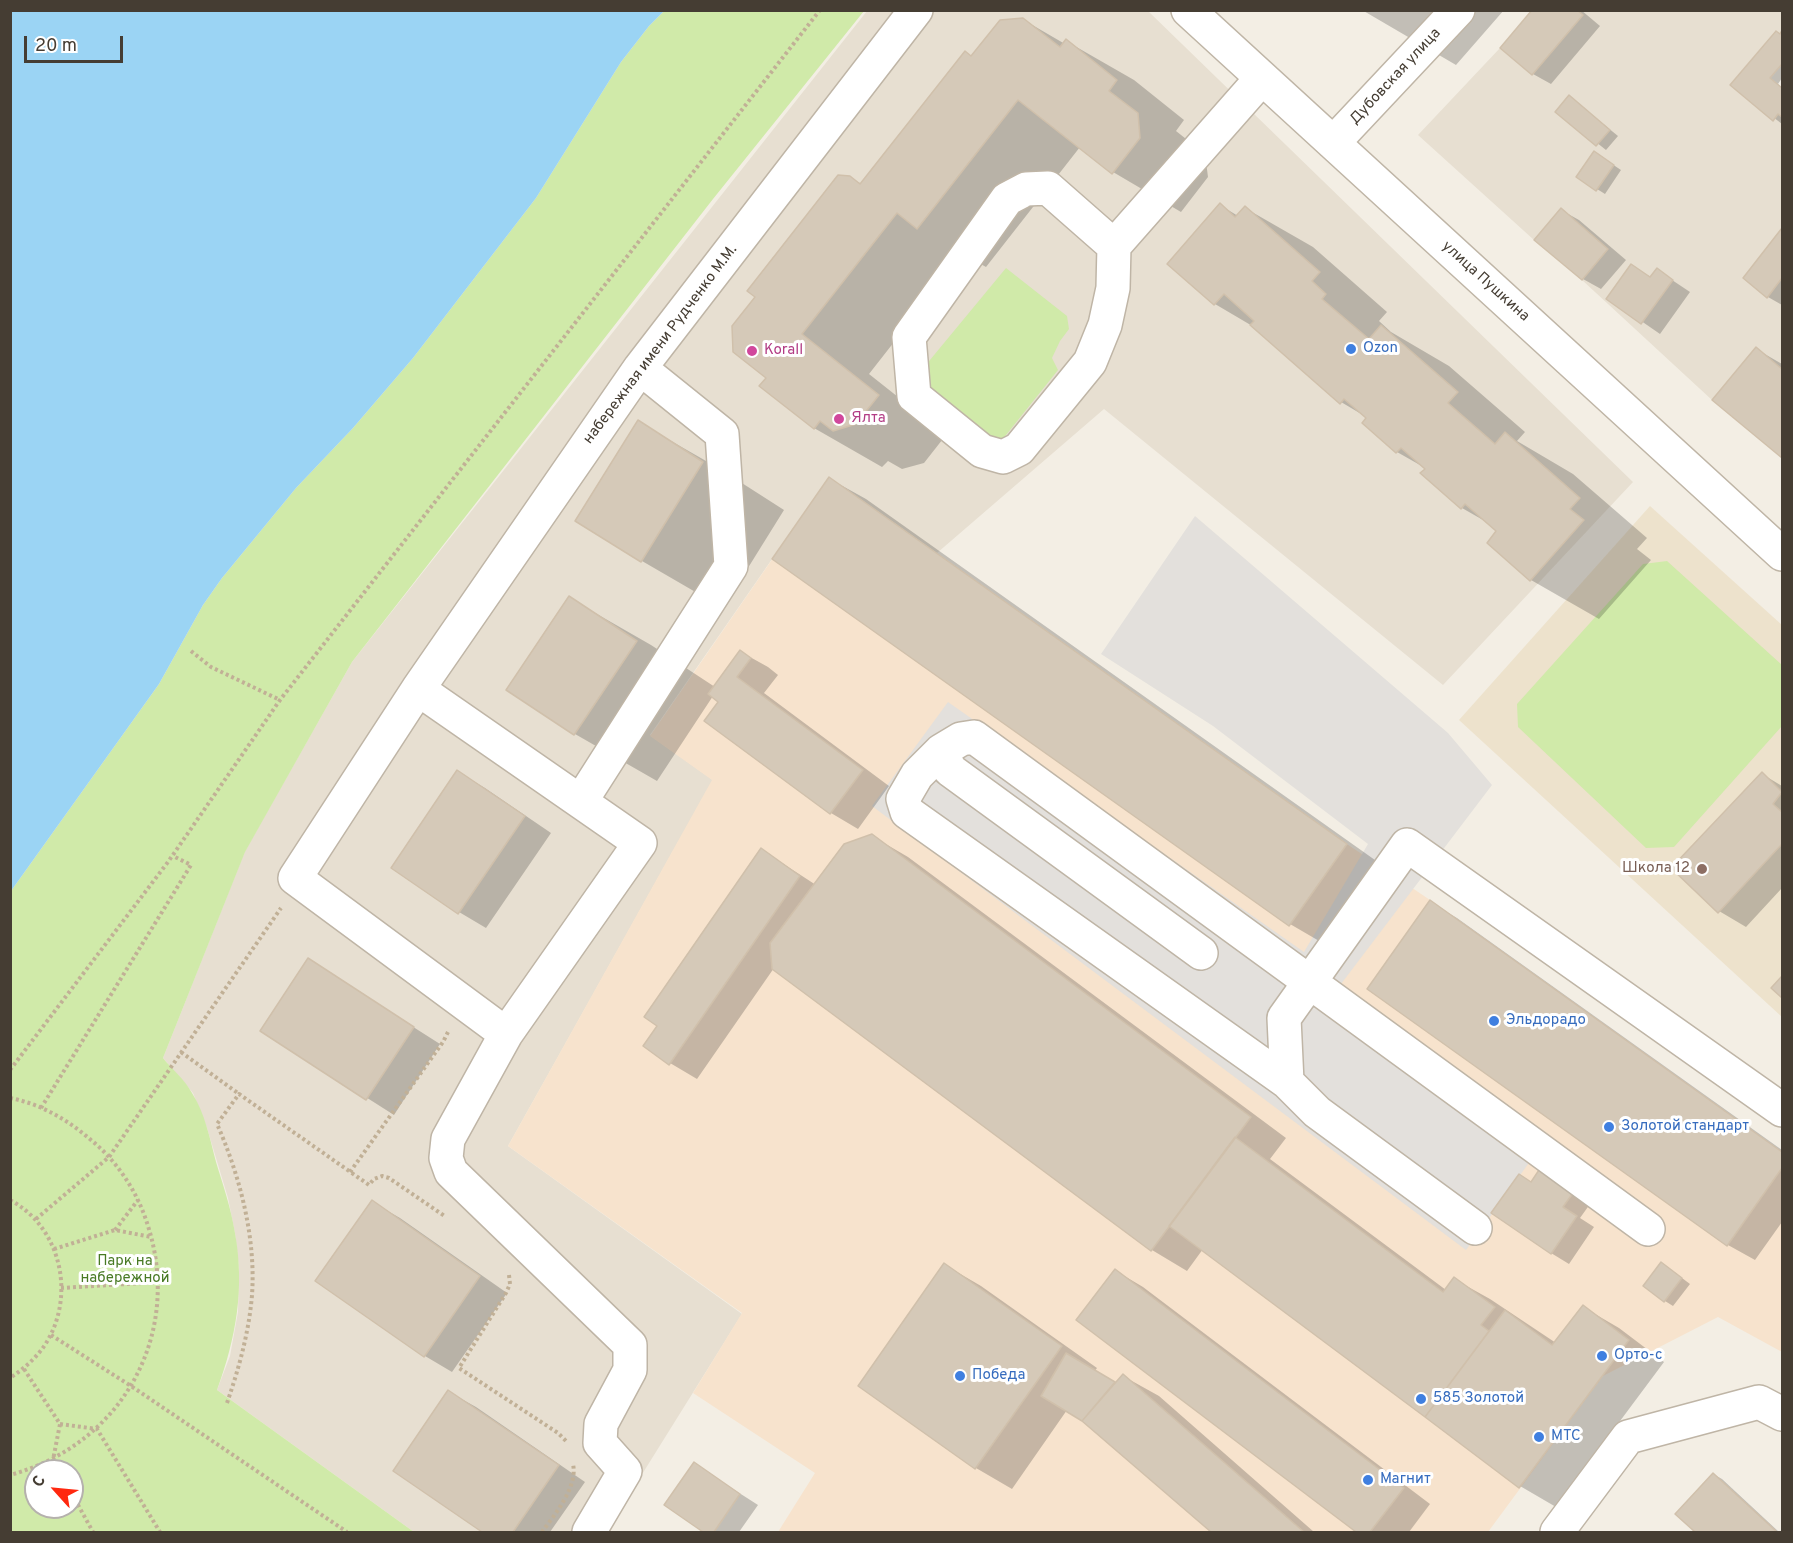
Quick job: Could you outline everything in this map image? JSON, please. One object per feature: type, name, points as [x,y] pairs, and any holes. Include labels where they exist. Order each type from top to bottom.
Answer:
[{"type":"street","name":"набережная имени Рудченко М.М.","points":[[506,1034],[295,878],[418,689],[640,368],[916,10]]},
{"type":"street","name":"улица Пушкина","points":[[1188,10],[1782,554]]},
{"type":"street","name":"Дубовская улица","points":[[1333,143],[1458,10]]},
{"type":"street","points":[[1114,246],[1048,188],[1026,189],[1007,199],[909,337],[914,396],[982,451],[1003,457],[1019,449],[1090,362],[1107,316],[1113,288],[1114,246],[1262,78]]},
{"type":"street","points":[[581,801],[731,566],[722,434],[640,368]]},
{"type":"street","points":[[418,689],[640,843],[506,1034],[448,1139],[446,1158],[451,1172],[630,1345],[630,1370],[601,1424],[600,1443],[625,1471],[589,1533]]},
{"type":"street","points":[[1475,1228],[1317,1112],[1287,1082],[907,812],[903,799],[917,776],[941,752],[961,739],[974,737],[1648,1229]]},
{"type":"street","points":[[941,752],[950,770],[1201,953]]},
{"type":"street","points":[[1287,1082],[1284,1018],[1407,845],[1782,1110]]},
{"type":"street","points":[[1557,1533],[1628,1437],[1759,1402],[1782,1414]]},
{"type":"path","points":[[10,1070],[172,856],[280,700],[820,10]]},
{"type":"path","points":[[191,651],[211,667],[280,700]]},
{"type":"path","points":[[41,1108],[191,865],[172,856]]},
{"type":"path","points":[[36,1218],[109,1158],[280,909],[289,904]]},
{"type":"path","points":[[350,1172],[443,1042],[449,1031],[449,1024]]},
{"type":"path","points":[[181,1052],[369,1185],[374,1179],[382,1176],[389,1178],[446,1217]]},
{"type":"path","points":[[227,1403],[244,1349],[249,1322],[252,1255],[239,1186],[227,1146],[217,1124],[239,1094]]},
{"type":"path","points":[[10,1098],[41,1108],[76,1128],[102,1149],[123,1173],[138,1200],[155,1245],[159,1282],[156,1320],[147,1352],[122,1401],[97,1429],[54,1459]]},
{"type":"path","points":[[10,1200],[36,1218],[54,1249],[61,1276],[61,1302],[51,1335],[33,1361],[10,1378]]},
{"type":"path","points":[[115,1230],[138,1200]]},
{"type":"path","points":[[54,1249],[115,1230],[152,1237]]},
{"type":"path","points":[[508,1265],[510,1284],[506,1293],[459,1368],[558,1433],[569,1449]]},
{"type":"path","points":[[61,1288],[159,1282]]},
{"type":"path","points":[[51,1335],[131,1386],[347,1533]]},
{"type":"path","points":[[24,1369],[60,1424],[53,1459]]},
{"type":"path","points":[[60,1424],[97,1429]]},
{"type":"path","points":[[97,1429],[159,1533]]},
{"type":"path","points":[[542,1533],[557,1512],[570,1486],[575,1470],[572,1455]]},
{"type":"path","points":[[84,1516],[93,1533]]},
{"type":"shaded area","points":[[867,11],[1148,11],[1633,482],[1443,685],[1104,409],[937,553],[829,477],[650,735],[713,780],[508,1146],[742,1314],[606,1532],[414,1532],[217,1390],[230,1356],[238,1312],[239,1267],[235,1233],[228,1198],[207,1128],[193,1093],[163,1058],[245,851],[352,662]]},
{"type":"shaded area","points":[[1532,11],[1782,11],[1780,34],[1775,31],[1730,85],[1772,120],[1778,114],[1782,117],[1782,458],[1712,400],[1582,280],[1534,240],[1418,135]]},
{"type":"shaded area","points":[[829,477],[1347,844],[1430,900],[1782,1152],[1782,1352],[1718,1317],[1603,1376],[1488,1532],[778,1532],[815,1473],[693,1393],[742,1313],[508,1146],[712,780],[650,736]]},
{"type":"shaded area","name":"Школа 12","points":[[1650,506],[1782,625],[1782,1017],[1459,720]]},
{"type":"shaded area","points":[[1195,516],[1448,733],[1492,785],[1341,984],[1549,1135],[1466,1250],[872,806],[948,702],[1304,952],[1368,844],[1213,726],[1101,654]]},
{"type":"green space","name":"Парк на набережной","points":[[664,11],[864,11],[713,199],[352,662],[245,852],[163,1058],[186,1084],[197,1101],[207,1126],[235,1233],[239,1273],[237,1313],[224,1371],[217,1390],[414,1532],[11,1532],[11,891],[159,684],[203,605],[222,578],[296,488],[353,428],[413,358],[536,198],[621,62]]},
{"type":"green space","points":[[1006,268],[1067,316],[1069,329],[1052,358],[1058,370],[998,445],[924,391],[925,366]]},
{"type":"green space","points":[[1667,561],[1782,665],[1782,726],[1674,847],[1646,848],[1518,727],[1517,704],[1643,564]]},
{"type":"water","points":[[11,10],[664,11],[621,62],[536,198],[413,358],[353,428],[296,488],[222,578],[203,605],[159,684],[11,891]]},
{"type":"building","points":[[1532,10],[1577,10],[1583,15],[1532,75],[1500,48]]},
{"type":"building","points":[[1023,18],[1060,47],[1066,39],[1117,80],[1109,91],[1138,113],[1140,138],[1112,174],[1018,100],[917,229],[897,213],[802,334],[879,395],[856,424],[833,431],[820,421],[814,429],[759,386],[766,378],[733,352],[732,326],[755,297],[747,291],[838,175],[850,176],[860,184],[965,51],[971,56],[1000,20]]},
{"type":"building","points":[[1782,30],[1782,64],[1770,78],[1782,88],[1782,117],[1778,114],[1773,121],[1730,85],[1776,31],[1780,34]]},
{"type":"building","points":[[1569,95],[1610,130],[1596,146],[1555,112]]},
{"type":"building","points":[[1594,151],[1614,165],[1596,191],[1576,177]]},
{"type":"building","points":[[1220,203],[1235,217],[1245,206],[1320,272],[1312,281],[1326,294],[1322,299],[1369,339],[1381,325],[1458,392],[1448,403],[1495,444],[1505,432],[1580,498],[1570,509],[1584,520],[1530,581],[1487,543],[1496,531],[1465,504],[1461,509],[1420,473],[1425,469],[1401,448],[1396,453],[1362,423],[1366,418],[1344,399],[1340,404],[1250,325],[1254,321],[1224,294],[1214,305],[1167,264]]},
{"type":"building","points":[[1561,208],[1608,249],[1582,280],[1534,240]]},
{"type":"building","points":[[1782,228],[1782,278],[1767,298],[1743,278]]},
{"type":"building","points":[[1631,264],[1650,277],[1657,268],[1673,280],[1641,324],[1606,299]]},
{"type":"building","points":[[1756,347],[1782,369],[1782,458],[1712,400]]},
{"type":"building","points":[[638,420],[703,462],[641,562],[575,521]]},
{"type":"building","points":[[829,477],[1347,844],[1289,926],[772,559]]},
{"type":"building","points":[[569,596],[637,641],[574,735],[506,690]]},
{"type":"building","points":[[740,650],[751,658],[737,677],[863,770],[830,814],[704,721],[718,702],[708,694]]},
{"type":"building","points":[[457,770],[525,816],[458,914],[391,868]]},
{"type":"building","points":[[1762,772],[1782,792],[1773,804],[1782,812],[1782,844],[1718,913],[1671,868]]},
{"type":"building","points":[[872,834],[1251,1117],[1151,1251],[772,969],[770,943],[844,844]]},
{"type":"building","points":[[761,848],[800,876],[669,1065],[643,1046],[657,1026],[644,1017]]},
{"type":"building","points":[[1430,900],[1782,1152],[1782,1168],[1727,1246],[1367,989]]},
{"type":"building","points":[[308,958],[414,1027],[366,1100],[260,1031]]},
{"type":"building","points":[[1782,976],[1782,998],[1771,988]]},
{"type":"building","points":[[1235,1137],[1443,1292],[1454,1277],[1495,1307],[1481,1325],[1489,1331],[1425,1417],[1169,1226]]},
{"type":"building","points":[[1539,1170],[1573,1193],[1563,1207],[1577,1216],[1551,1254],[1491,1213],[1519,1174],[1531,1182]]},
{"type":"building","points":[[372,1200],[480,1276],[424,1357],[315,1281]]},
{"type":"building","points":[[1661,1262],[1682,1278],[1664,1302],[1643,1286]]},
{"type":"building","points":[[944,1263],[1062,1346],[975,1469],[858,1386]]},
{"type":"building","points":[[1115,1269],[1404,1488],[1370,1532],[1356,1532],[1076,1320]]},
{"type":"building","points":[[1583,1305],[1629,1340],[1519,1488],[1425,1417],[1505,1310],[1552,1345]]},
{"type":"building","points":[[1066,1353],[1115,1382],[1082,1421],[1041,1396]]},
{"type":"building","points":[[1123,1374],[1304,1532],[1211,1532],[1082,1421]]},
{"type":"building","points":[[448,1390],[559,1465],[513,1532],[482,1532],[393,1471]]},
{"type":"building","points":[[694,1462],[740,1494],[714,1532],[703,1532],[664,1505]]},
{"type":"building","points":[[1713,1473],[1777,1532],[1695,1532],[1675,1514]]},
{"type":"place","name":"Ozon","points":[[1351,349]]},
{"type":"place","name":"Korall","points":[[752,351]]},
{"type":"place","name":"Ялта","points":[[839,419]]},
{"type":"place","name":"Школа 12","points":[[1702,869]]},
{"type":"place","name":"Эльдорадо","points":[[1494,1021]]},
{"type":"place","name":"Золотой стандарт","points":[[1609,1127]]},
{"type":"place","name":"Орто-с","points":[[1602,1356]]},
{"type":"place","name":"Победа","points":[[960,1376]]},
{"type":"place","name":"585 Золотой","points":[[1421,1399]]},
{"type":"place","name":"МТС","points":[[1539,1437]]},
{"type":"place","name":"Магнит","points":[[1368,1480]]}]
